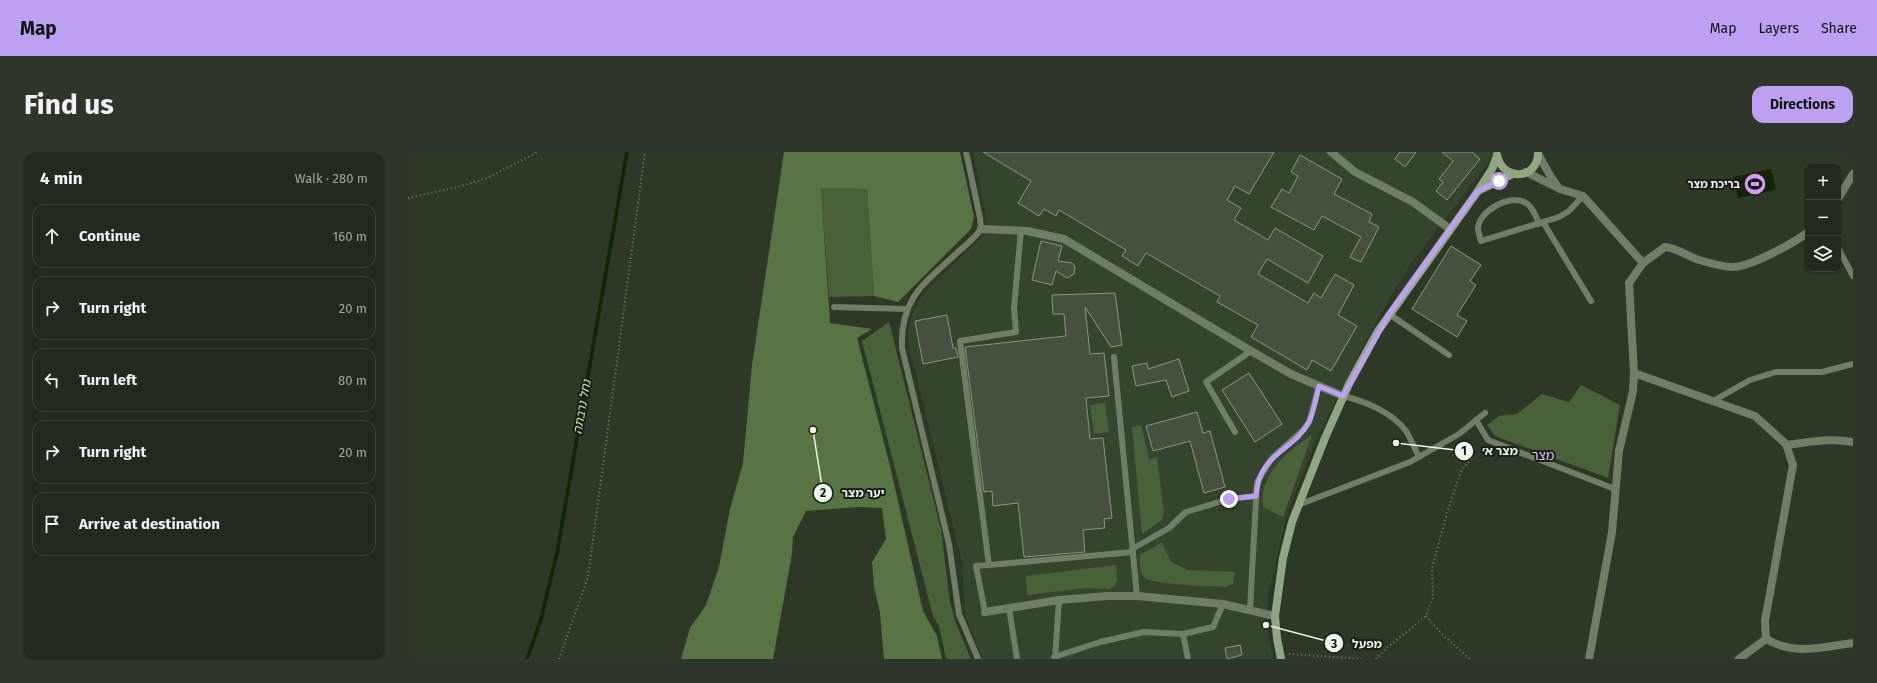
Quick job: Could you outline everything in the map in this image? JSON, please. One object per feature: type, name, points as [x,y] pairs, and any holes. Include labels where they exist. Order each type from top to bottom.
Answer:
[{"type":"street","points":[[1330,152],[1356,172],[1413,202],[1450,229]]},
{"type":"street","points":[[1478,191],[1513,174],[1526,172],[1535,165],[1538,153]]},
{"type":"street","points":[[1538,153],[1550,177],[1560,189]]},
{"type":"street","points":[[1497,154],[1502,168],[1513,174]]},
{"type":"street","points":[[1281,656],[1275,626],[1275,616],[1283,558],[1298,505],[1343,396],[1389,314],[1478,191],[1492,169],[1497,154]]},
{"type":"street","points":[[1526,172],[1560,189],[1583,196],[1643,263]]},
{"type":"street","points":[[1841,193],[1853,174]]},
{"type":"street","points":[[981,229],[1021,230],[1064,239],[1291,374],[1343,396]]},
{"type":"street","points":[[1588,659],[1612,532],[1619,451],[1633,391],[1634,373],[1629,283],[1643,263],[1664,247],[1672,248],[1694,258],[1733,267],[1755,261],[1805,234]]},
{"type":"street","points":[[1634,373],[1755,416],[1787,445],[1793,465],[1765,621],[1766,639]]},
{"type":"street","points":[[1787,445],[1817,440],[1843,440],[1853,442]]},
{"type":"street","points":[[985,612],[1059,600],[1107,596],[1137,596],[1223,604],[1275,616]]},
{"type":"street","points":[[1766,639],[1789,649],[1802,650],[1853,643]]},
{"type":"street","points":[[1739,659],[1766,639]]},
{"type":"lane","points":[[966,152],[981,229],[919,290],[906,309],[902,327],[902,348],[949,544],[959,614],[978,659]]},
{"type":"lane","points":[[1583,196],[1569,211],[1559,217],[1541,223],[1481,241],[1478,229],[1480,222],[1489,210],[1499,204],[1508,200],[1519,200],[1526,203],[1532,208],[1541,223],[1592,301]]},
{"type":"lane","points":[[989,565],[960,341],[1016,332],[1014,308],[1021,230]]},
{"type":"lane","points":[[1841,254],[1853,276]]},
{"type":"lane","points":[[834,307],[906,309]]},
{"type":"lane","points":[[1389,314],[1449,355]]},
{"type":"lane","points":[[1235,432],[1206,382],[1251,351]]},
{"type":"lane","points":[[1114,357],[1137,596]]},
{"type":"lane","points":[[1713,401],[1750,380],[1776,372],[1822,372],[1853,364]]},
{"type":"lane","points":[[1250,609],[1257,482],[1272,458],[1302,431],[1309,422],[1319,386]]},
{"type":"lane","points":[[1343,396],[1356,399],[1382,410],[1405,430],[1419,457]]},
{"type":"lane","points":[[1298,505],[1378,476],[1419,457],[1459,434],[1485,413]]},
{"type":"lane","points":[[1476,420],[1488,440],[1615,489]]},
{"type":"lane","points":[[985,612],[976,566],[1132,551],[1169,528],[1186,512],[1222,501],[1256,496]]},
{"type":"lane","points":[[1059,600],[1055,658],[1100,642],[1144,632],[1183,634],[1214,627],[1223,604]]},
{"type":"lane","points":[[1009,608],[1017,659]]},
{"type":"lane","points":[[1183,634],[1188,659]]},
{"type":"path","points":[[408,198],[458,187],[487,178],[538,152]]},
{"type":"path","points":[[559,659],[588,578],[645,152]]},
{"type":"path","points":[[1376,659],[1389,646],[1426,616],[1433,598],[1432,568],[1447,513],[1460,471],[1472,458],[1459,434]]},
{"type":"path","points":[[1426,616],[1442,635],[1470,659]]},
{"type":"path","points":[[1281,656],[1364,659]]},
{"type":"shaded area","points":[[784,152],[960,152],[974,217],[971,229],[898,302],[874,296],[867,189],[821,188],[830,323],[872,329],[857,338],[890,466],[923,611],[937,636],[942,659],[884,659],[880,613],[874,586],[872,562],[886,539],[882,508],[858,507],[806,511],[793,537],[792,554],[773,659],[681,659],[690,628],[706,605],[719,567],[730,509],[743,463],[752,365]]},
{"type":"shaded area","points":[[973,152],[1494,152],[1488,163],[1409,266],[1376,322],[1316,440],[1287,514],[1268,596],[1268,634],[1273,659],[982,659],[965,615],[962,562],[910,351],[908,330],[912,314],[924,293],[983,236],[987,222]]},
{"type":"shaded area","name":"בריכת מצר","points":[[1771,169],[1776,190],[1738,198],[1733,177]]},
{"type":"shaded area","points":[[821,188],[867,189],[874,296],[829,297]]},
{"type":"shaded area","points":[[889,322],[941,529],[950,602],[955,621],[971,659],[946,659],[939,626],[933,616],[862,341]]},
{"type":"shaded area","points":[[1581,385],[1620,405],[1608,478],[1495,436],[1487,425],[1499,416],[1517,414],[1542,394],[1569,402]]},
{"type":"shaded area","points":[[1105,403],[1109,432],[1094,434],[1090,405]]},
{"type":"shaded area","points":[[1141,425],[1149,459],[1157,457],[1164,513],[1162,520],[1142,534],[1132,427]]},
{"type":"shaded area","points":[[1312,435],[1283,517],[1263,507],[1264,488],[1273,470],[1284,456]]},
{"type":"shaded area","points":[[1162,542],[1171,562],[1188,570],[1235,572],[1233,584],[1225,587],[1183,585],[1159,582],[1145,578],[1141,570],[1140,555]]},
{"type":"shaded area","points":[[1116,565],[1117,581],[1114,587],[1108,589],[1086,588],[1027,595],[1026,576]]},
{"type":"building","points":[[983,152],[1274,152],[1249,194],[1235,186],[1227,200],[1241,208],[1234,220],[1268,240],[1275,228],[1323,256],[1308,283],[1267,259],[1258,274],[1308,303],[1314,293],[1321,298],[1335,274],[1354,285],[1338,315],[1357,326],[1331,371],[1312,360],[1307,370],[1251,337],[1258,325],[1217,302],[1220,296],[1146,253],[1138,266],[1122,256],[1126,250],[1059,210],[1056,216],[1044,209],[1039,216],[1018,203],[1031,181]]},
{"type":"building","points":[[1400,152],[1416,152],[1405,167],[1395,159]]},
{"type":"building","points":[[1442,152],[1472,152],[1480,159],[1447,200],[1436,191],[1443,182],[1439,179],[1453,161]]},
{"type":"building","points":[[1300,155],[1342,179],[1334,194],[1372,214],[1369,222],[1379,227],[1361,262],[1350,257],[1361,237],[1322,216],[1314,230],[1271,207],[1282,189],[1289,193],[1298,176],[1291,172]]},
{"type":"building","points":[[1041,241],[1062,246],[1058,261],[1072,263],[1075,267],[1074,274],[1067,278],[1056,271],[1052,285],[1032,280]]},
{"type":"building","points":[[1451,246],[1481,265],[1470,281],[1476,285],[1457,315],[1467,321],[1457,337],[1412,309]]},
{"type":"building","points":[[1115,293],[1122,345],[1111,347],[1085,307],[1090,354],[1104,353],[1109,396],[1086,398],[1090,439],[1103,438],[1112,518],[1104,519],[1105,528],[1083,530],[1085,552],[1024,557],[1018,503],[993,506],[992,491],[984,492],[965,347],[1066,336],[1064,314],[1053,314],[1052,295]]},
{"type":"building","points":[[947,315],[953,348],[956,348],[958,357],[923,364],[915,321]]},
{"type":"building","points":[[1179,359],[1189,391],[1172,397],[1166,380],[1136,386],[1132,366],[1147,363],[1148,369]]},
{"type":"building","points":[[1249,373],[1282,424],[1255,442],[1222,390]]},
{"type":"building","points":[[1197,412],[1203,433],[1210,431],[1225,487],[1204,493],[1190,441],[1153,451],[1146,426]]},
{"type":"building","points":[[1240,645],[1242,655],[1227,659],[1225,648]]},
{"type":"waterway","name":"נחל נרבתה","points":[[527,659],[541,619],[557,553],[627,152]]},
{"type":"place","name":"בריכת מצר","points":[[1755,184]]},
{"type":"place","name":"יער מצר","points":[[813,430]]},
{"type":"place","name":"מצר א׳","points":[[1396,443]]},
{"type":"place","name":"מפעל","points":[[1266,625]]},
{"type":"district","name":"מצר","points":[[1543,455]]},
{"type":"route","points":[[1229,499],[1256,496],[1257,482],[1272,458],[1302,431],[1309,422],[1319,386],[1343,396],[1378,331],[1450,229],[1478,191],[1499,181]]}]
